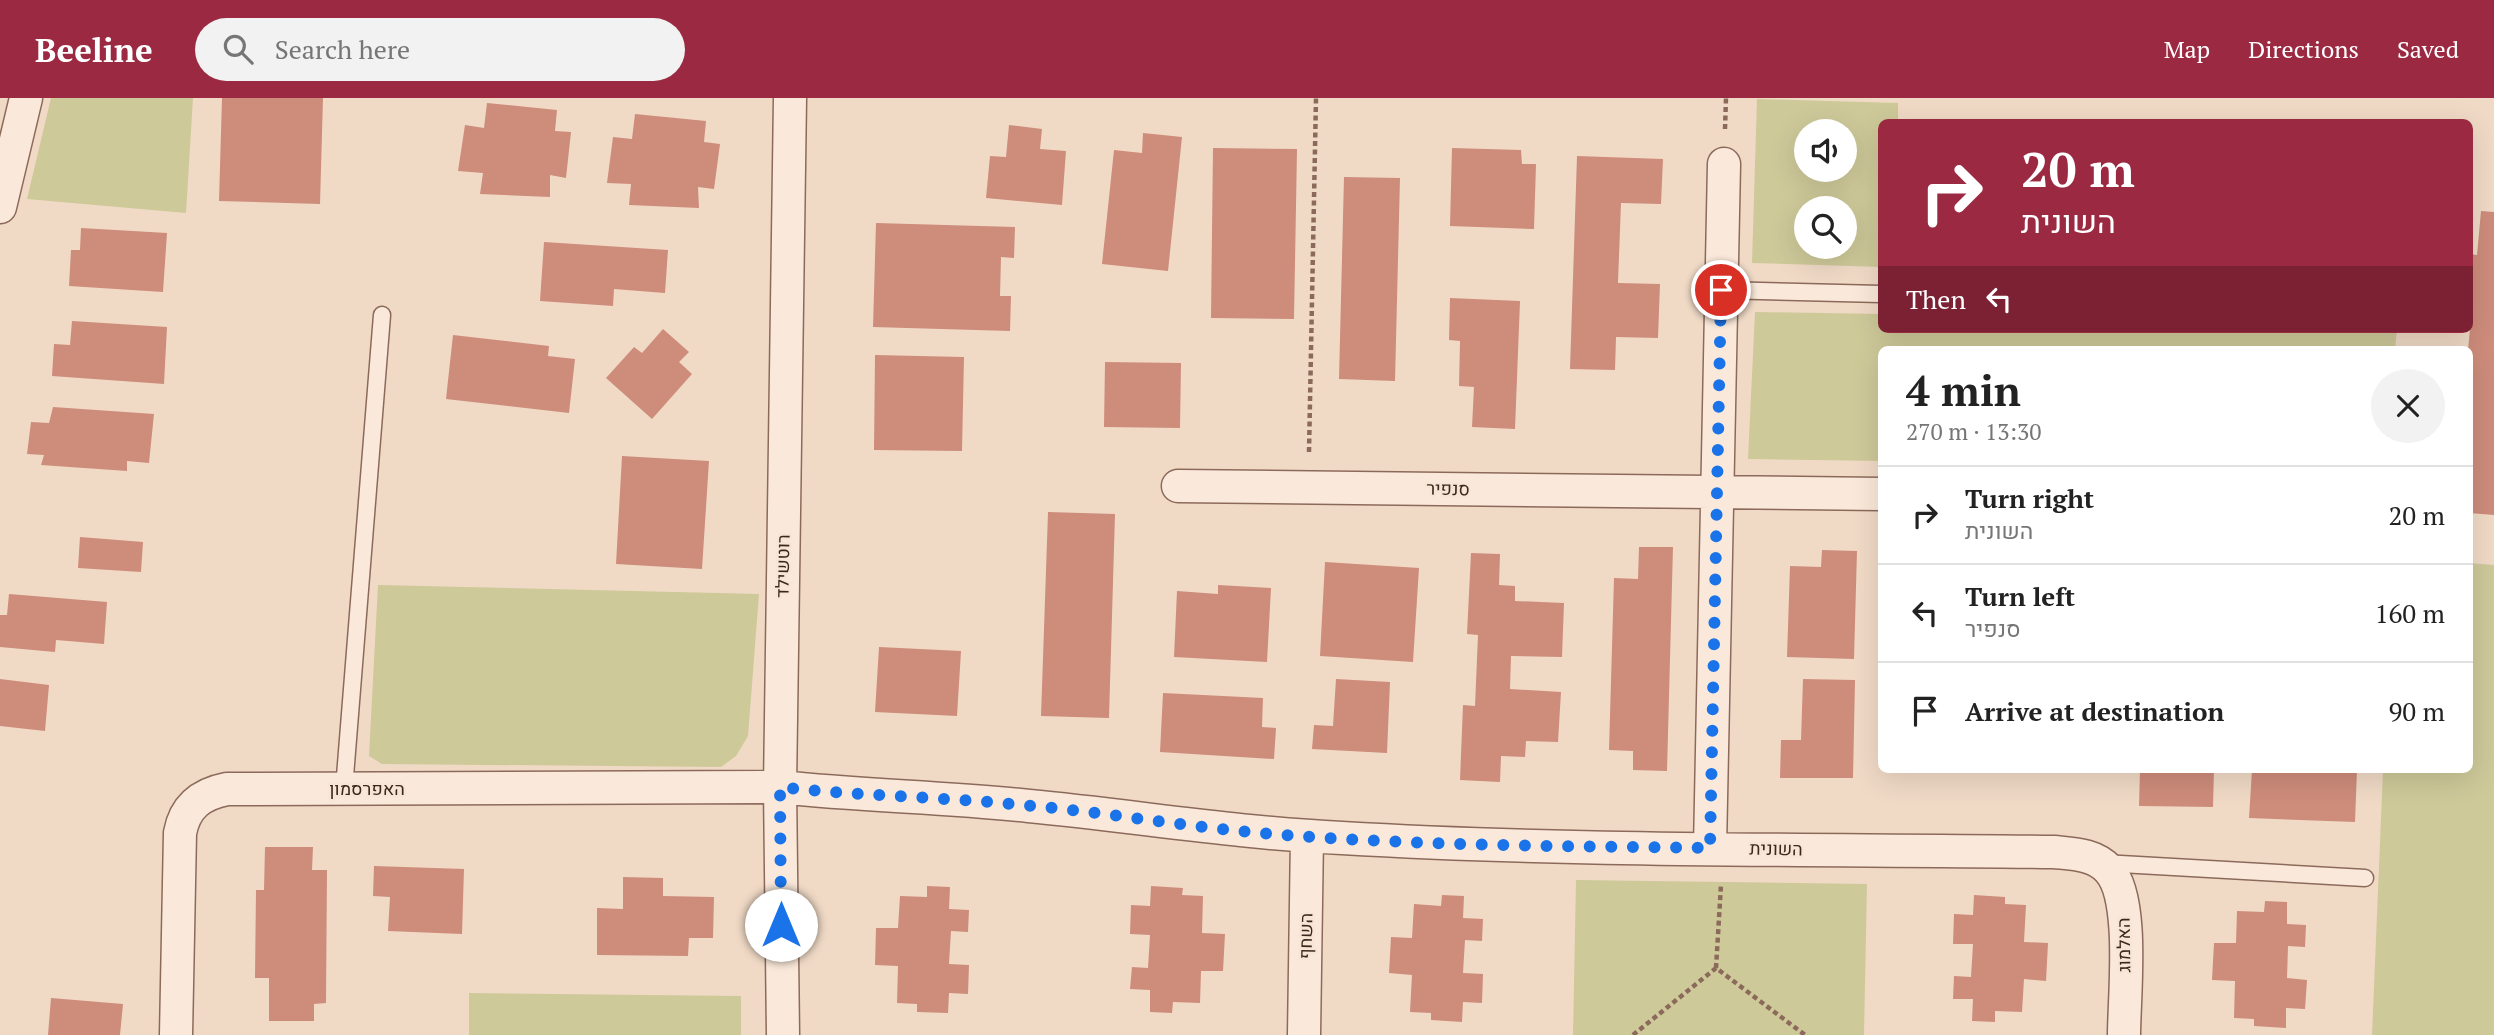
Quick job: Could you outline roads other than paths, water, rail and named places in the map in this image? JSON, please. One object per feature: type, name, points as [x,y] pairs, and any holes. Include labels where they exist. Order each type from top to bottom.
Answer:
[{"type":"street","points":[[0,207],[26,98]]},
{"type":"street","name":"רוטשילד","points":[[783,1035],[780,787],[790,98]]},
{"type":"street","points":[[1717,848],[1718,492],[1724,164]]},
{"type":"street","name":"סנפיר","points":[[1178,486],[1878,494]]},
{"type":"street","name":"האפרסמון","points":[[176,1035],[180,833],[182,820],[189,808],[208,794],[227,789],[780,787]]},
{"type":"street","name":"השונית","points":[[780,787],[1025,805],[1219,829],[1307,836],[1569,846],[2054,852],[2081,855],[2101,863]]},
{"type":"street","name":"השחף","points":[[1304,1035],[1307,836]]},
{"type":"street","name":"האלמוג","points":[[2101,863],[2119,886],[2124,910],[2124,1035]]},
{"type":"lane","points":[[1721,290],[1878,293]]},
{"type":"lane","points":[[344,789],[382,315]]},
{"type":"lane","points":[[2101,863],[2365,878]]}]
